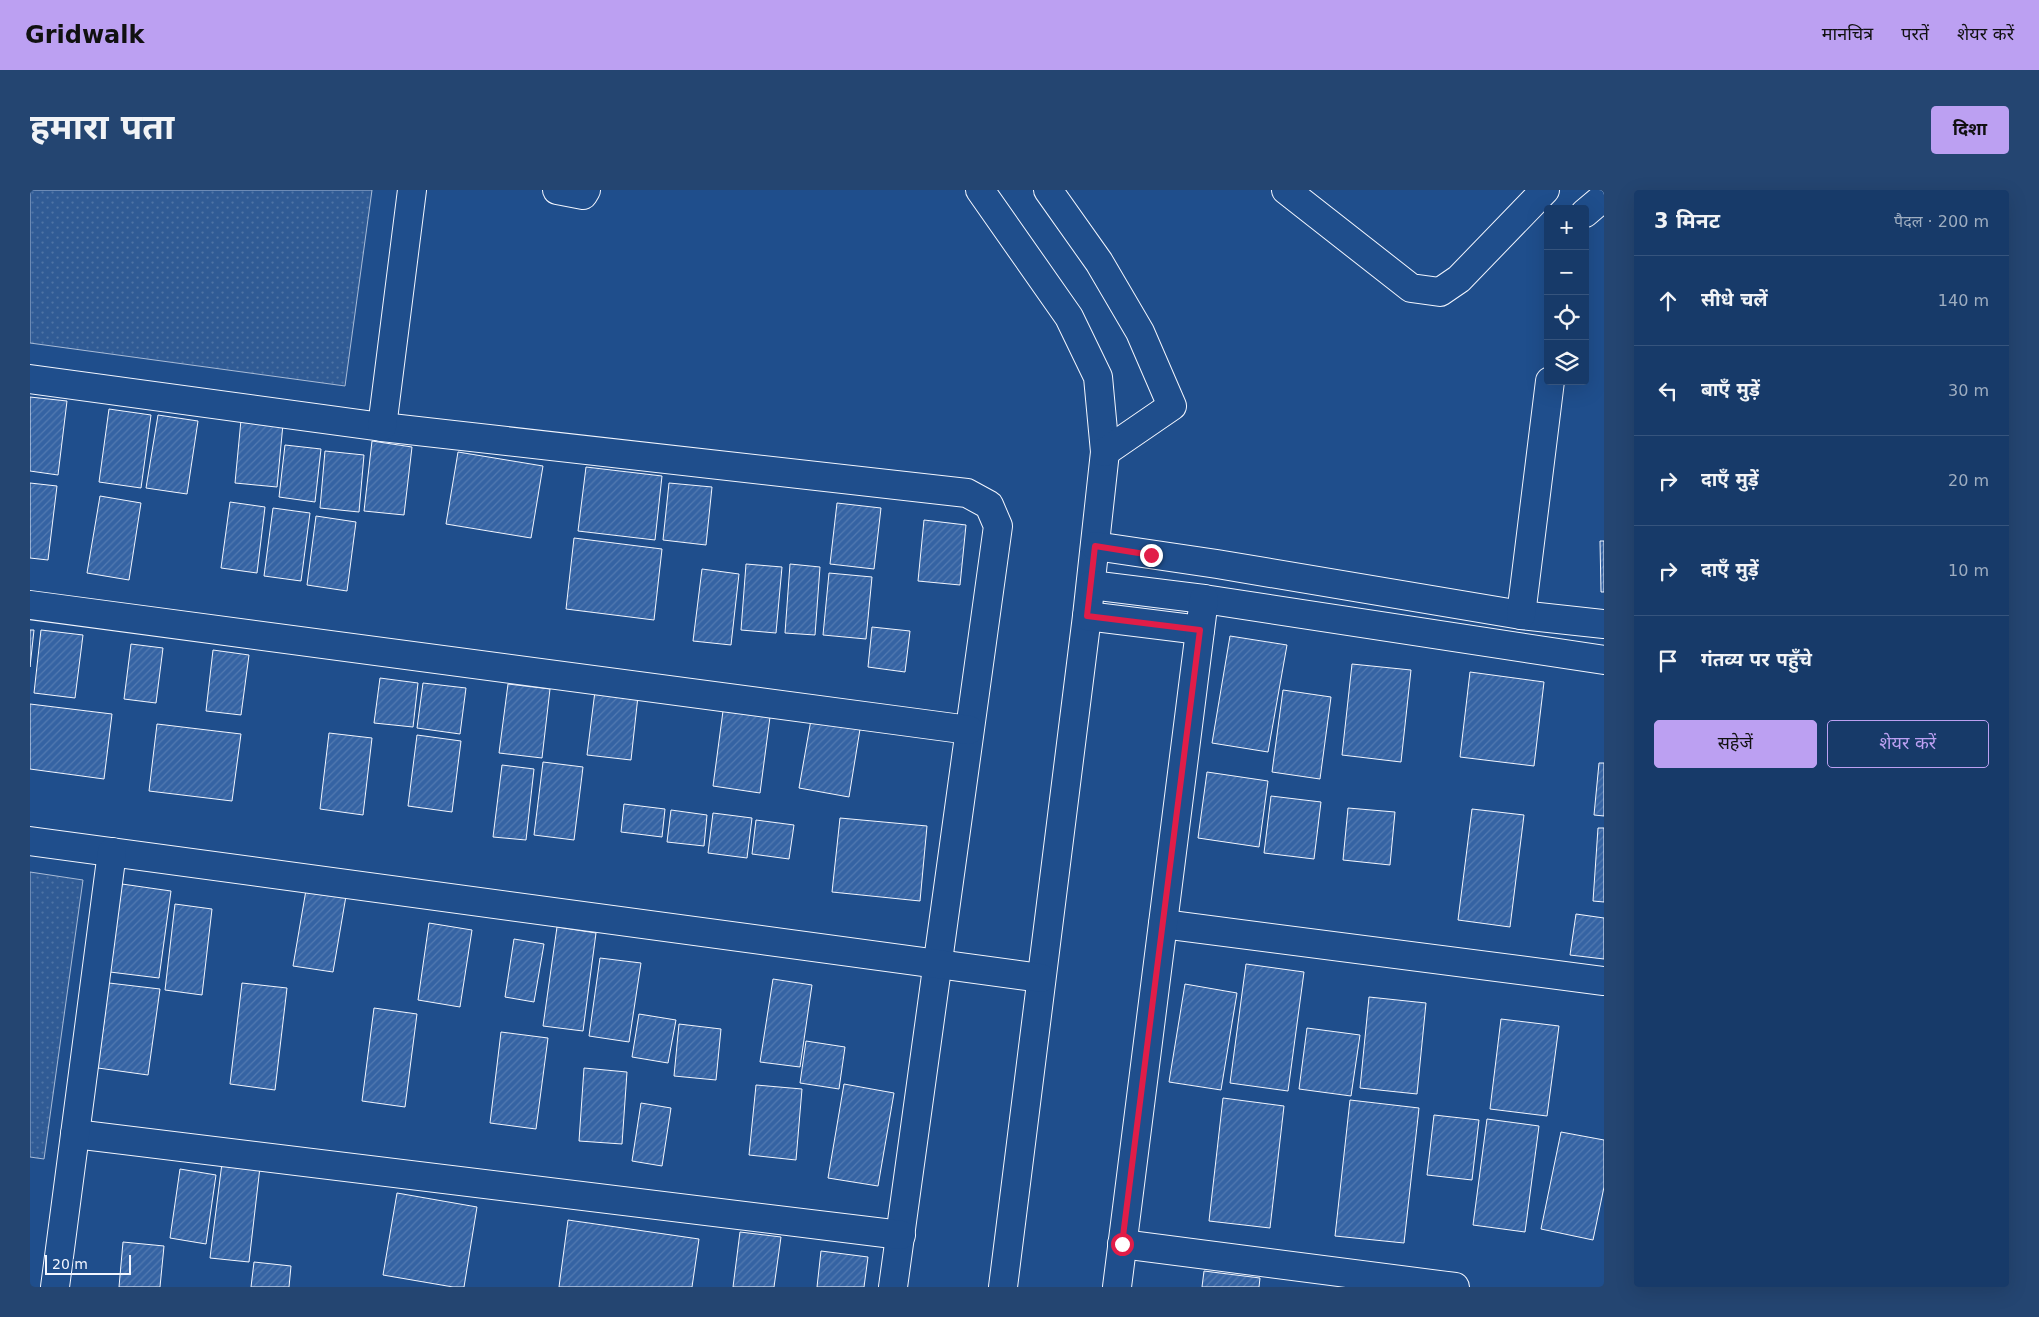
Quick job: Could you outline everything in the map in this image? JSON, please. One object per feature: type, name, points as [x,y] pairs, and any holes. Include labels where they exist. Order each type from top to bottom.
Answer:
[{"type":"street","points":[[382,427],[412,190]]},
{"type":"street","points":[[557,190],[582,195],[586,190]]},
{"type":"street","points":[[980,190],[1069,317],[1098,377],[1105,452],[1091,585],[1003,1287]]},
{"type":"street","points":[[1048,190],[1098,262],[1140,332],[1172,406],[1105,452]]},
{"type":"street","points":[[1286,190],[1411,288],[1440,292],[1459,279],[1545,190]]},
{"type":"street","points":[[1589,210],[1604,197]]},
{"type":"street","points":[[30,379],[382,427],[966,492],[989,505],[998,526],[894,1287]]},
{"type":"street","points":[[1521,615],[1550,385]]},
{"type":"street","points":[[1095,546],[1521,615],[1604,624]]},
{"type":"street","points":[[1091,585],[1204,599],[1604,660]]},
{"type":"street","points":[[1117,1287],[1204,599]]},
{"type":"street","points":[[30,605],[969,730]]},
{"type":"street","points":[[1087,616],[1200,630]]},
{"type":"street","points":[[30,841],[1041,978]]},
{"type":"street","points":[[55,1287],[112,852]]},
{"type":"street","points":[[1163,924],[1604,981]]},
{"type":"street","points":[[75,1134],[901,1235]]},
{"type":"street","points":[[1122,1244],[1455,1287]]},
{"type":"shaded area","points":[[30,190],[372,190],[345,386],[30,343]]},
{"type":"shaded area","points":[[30,872],[83,880],[44,1159],[30,1157]]},
{"type":"building","points":[[30,397],[67,401],[58,475],[30,471]]},
{"type":"building","points":[[109,409],[151,415],[141,488],[99,482]]},
{"type":"building","points":[[158,415],[198,421],[187,494],[146,488]]},
{"type":"building","points":[[241,420],[283,424],[277,487],[235,483]]},
{"type":"building","points":[[372,441],[412,447],[404,515],[364,511]]},
{"type":"building","points":[[285,445],[321,449],[315,502],[279,497]]},
{"type":"building","points":[[325,451],[364,455],[359,512],[320,508]]},
{"type":"building","points":[[458,452],[543,466],[531,538],[446,524]]},
{"type":"building","points":[[586,467],[662,476],[655,540],[578,531]]},
{"type":"building","points":[[30,483],[57,486],[48,560],[30,558]]},
{"type":"building","points":[[669,483],[712,487],[706,545],[663,540]]},
{"type":"building","points":[[100,496],[141,503],[129,580],[87,573]]},
{"type":"building","points":[[230,502],[265,507],[257,573],[221,568]]},
{"type":"building","points":[[837,503],[881,508],[874,569],[830,564]]},
{"type":"building","points":[[273,508],[310,513],[301,581],[264,576]]},
{"type":"building","points":[[316,516],[356,522],[347,591],[307,585]]},
{"type":"building","points":[[924,520],[966,525],[960,585],[918,581]]},
{"type":"building","points":[[574,538],[662,549],[654,620],[566,609]]},
{"type":"building","points":[[1600,541],[1604,541],[1604,592],[1601,592]]},
{"type":"building","points":[[746,564],[782,567],[776,633],[741,630]]},
{"type":"building","points":[[790,564],[820,567],[815,635],[785,633]]},
{"type":"building","points":[[702,569],[739,574],[731,645],[693,641]]},
{"type":"building","points":[[829,573],[872,577],[866,639],[823,635]]},
{"type":"building","points":[[872,627],[910,631],[905,672],[868,667]]},
{"type":"building","points":[[30,630],[34,630],[30,667]]},
{"type":"building","points":[[41,630],[83,635],[75,698],[34,693]]},
{"type":"building","points":[[1230,636],[1287,645],[1268,752],[1212,743]]},
{"type":"building","points":[[131,644],[163,648],[156,703],[124,699]]},
{"type":"building","points":[[213,650],[249,655],[241,715],[206,711]]},
{"type":"building","points":[[1352,664],[1411,670],[1401,762],[1342,755]]},
{"type":"building","points":[[1470,672],[1544,682],[1534,766],[1460,757]]},
{"type":"building","points":[[380,678],[418,683],[413,727],[374,723]]},
{"type":"building","points":[[423,683],[466,688],[460,734],[417,728]]},
{"type":"building","points":[[508,684],[550,689],[542,758],[499,753]]},
{"type":"building","points":[[1283,690],[1331,697],[1320,779],[1272,772]]},
{"type":"building","points":[[595,691],[638,696],[631,760],[587,755]]},
{"type":"building","points":[[30,704],[112,714],[104,779],[30,769]]},
{"type":"building","points":[[723,711],[770,717],[760,793],[713,786]]},
{"type":"building","points":[[812,714],[861,723],[849,797],[799,788]]},
{"type":"building","points":[[157,724],[241,734],[232,801],[149,791]]},
{"type":"building","points":[[329,733],[372,738],[363,815],[320,809]]},
{"type":"building","points":[[417,735],[461,741],[452,812],[408,806]]},
{"type":"building","points":[[543,762],[583,767],[574,840],[534,835]]},
{"type":"building","points":[[1599,763],[1604,763],[1604,816],[1594,815]]},
{"type":"building","points":[[502,765],[534,769],[526,840],[493,837]]},
{"type":"building","points":[[1207,772],[1268,781],[1259,847],[1198,838]]},
{"type":"building","points":[[1271,796],[1321,802],[1314,859],[1264,853]]},
{"type":"building","points":[[624,804],[665,809],[662,837],[621,832]]},
{"type":"building","points":[[1348,808],[1395,812],[1390,865],[1343,860]]},
{"type":"building","points":[[1472,809],[1524,815],[1510,927],[1458,920]]},
{"type":"building","points":[[671,810],[707,815],[704,846],[667,842]]},
{"type":"building","points":[[713,813],[752,818],[747,858],[708,853]]},
{"type":"building","points":[[840,818],[927,826],[920,901],[832,892]]},
{"type":"building","points":[[756,820],[794,825],[789,859],[752,854]]},
{"type":"building","points":[[1598,828],[1604,828],[1604,902],[1593,901]]},
{"type":"building","points":[[122,884],[171,891],[159,978],[110,972]]},
{"type":"building","points":[[306,890],[346,896],[333,972],[293,966]]},
{"type":"building","points":[[175,904],[212,909],[202,995],[165,990]]},
{"type":"building","points":[[1576,914],[1604,918],[1604,959],[1570,955]]},
{"type":"building","points":[[429,923],[472,930],[460,1007],[418,1000]]},
{"type":"building","points":[[557,927],[596,933],[583,1031],[543,1026]]},
{"type":"building","points":[[514,939],[544,944],[534,1002],[505,997]]},
{"type":"building","points":[[600,958],[641,963],[629,1042],[589,1036]]},
{"type":"building","points":[[1246,964],[1304,972],[1288,1091],[1230,1083]]},
{"type":"building","points":[[773,979],[812,985],[800,1067],[760,1062]]},
{"type":"building","points":[[109,983],[160,989],[148,1075],[98,1068]]},
{"type":"building","points":[[242,983],[287,988],[275,1090],[230,1084]]},
{"type":"building","points":[[1185,984],[1237,993],[1221,1090],[1169,1082]]},
{"type":"building","points":[[1369,997],[1426,1003],[1417,1094],[1360,1088]]},
{"type":"building","points":[[374,1008],[417,1014],[405,1107],[362,1101]]},
{"type":"building","points":[[639,1014],[676,1020],[668,1063],[632,1057]]},
{"type":"building","points":[[1501,1019],[1559,1026],[1547,1116],[1490,1109]]},
{"type":"building","points":[[679,1024],[721,1029],[716,1080],[674,1076]]},
{"type":"building","points":[[1307,1028],[1360,1035],[1351,1096],[1299,1089]]},
{"type":"building","points":[[501,1032],[548,1038],[536,1129],[490,1123]]},
{"type":"building","points":[[806,1041],[845,1047],[839,1089],[800,1083]]},
{"type":"building","points":[[584,1068],[627,1072],[622,1144],[579,1141]]},
{"type":"building","points":[[844,1084],[894,1093],[878,1186],[828,1178]]},
{"type":"building","points":[[756,1085],[802,1089],[796,1160],[749,1155]]},
{"type":"building","points":[[1223,1098],[1284,1106],[1270,1228],[1209,1221]]},
{"type":"building","points":[[1350,1100],[1419,1108],[1404,1243],[1335,1236]]},
{"type":"building","points":[[641,1103],[671,1108],[662,1166],[632,1161]]},
{"type":"building","points":[[1434,1115],[1479,1120],[1472,1180],[1427,1175]]},
{"type":"building","points":[[1487,1119],[1539,1126],[1525,1232],[1473,1225]]},
{"type":"building","points":[[1561,1132],[1604,1140],[1604,1187],[1593,1240],[1541,1229]]},
{"type":"building","points":[[222,1163],[260,1167],[249,1262],[210,1258]]},
{"type":"building","points":[[180,1169],[216,1175],[206,1244],[170,1238]]},
{"type":"building","points":[[397,1193],[477,1207],[464,1287],[453,1287],[383,1275]]},
{"type":"building","points":[[568,1220],[699,1239],[692,1287],[559,1287]]},
{"type":"building","points":[[740,1232],[781,1237],[774,1287],[733,1287]]},
{"type":"building","points":[[123,1242],[164,1246],[160,1287],[119,1287]]},
{"type":"building","points":[[821,1251],[868,1257],[864,1287],[817,1287]]},
{"type":"building","points":[[254,1262],[291,1266],[289,1287],[251,1287]]},
{"type":"building","points":[[1204,1271],[1260,1278],[1259,1287],[1202,1287]]},
{"type":"route","points":[[1122,1244],[1200,630],[1087,616],[1095,546],[1151,555]]}]
